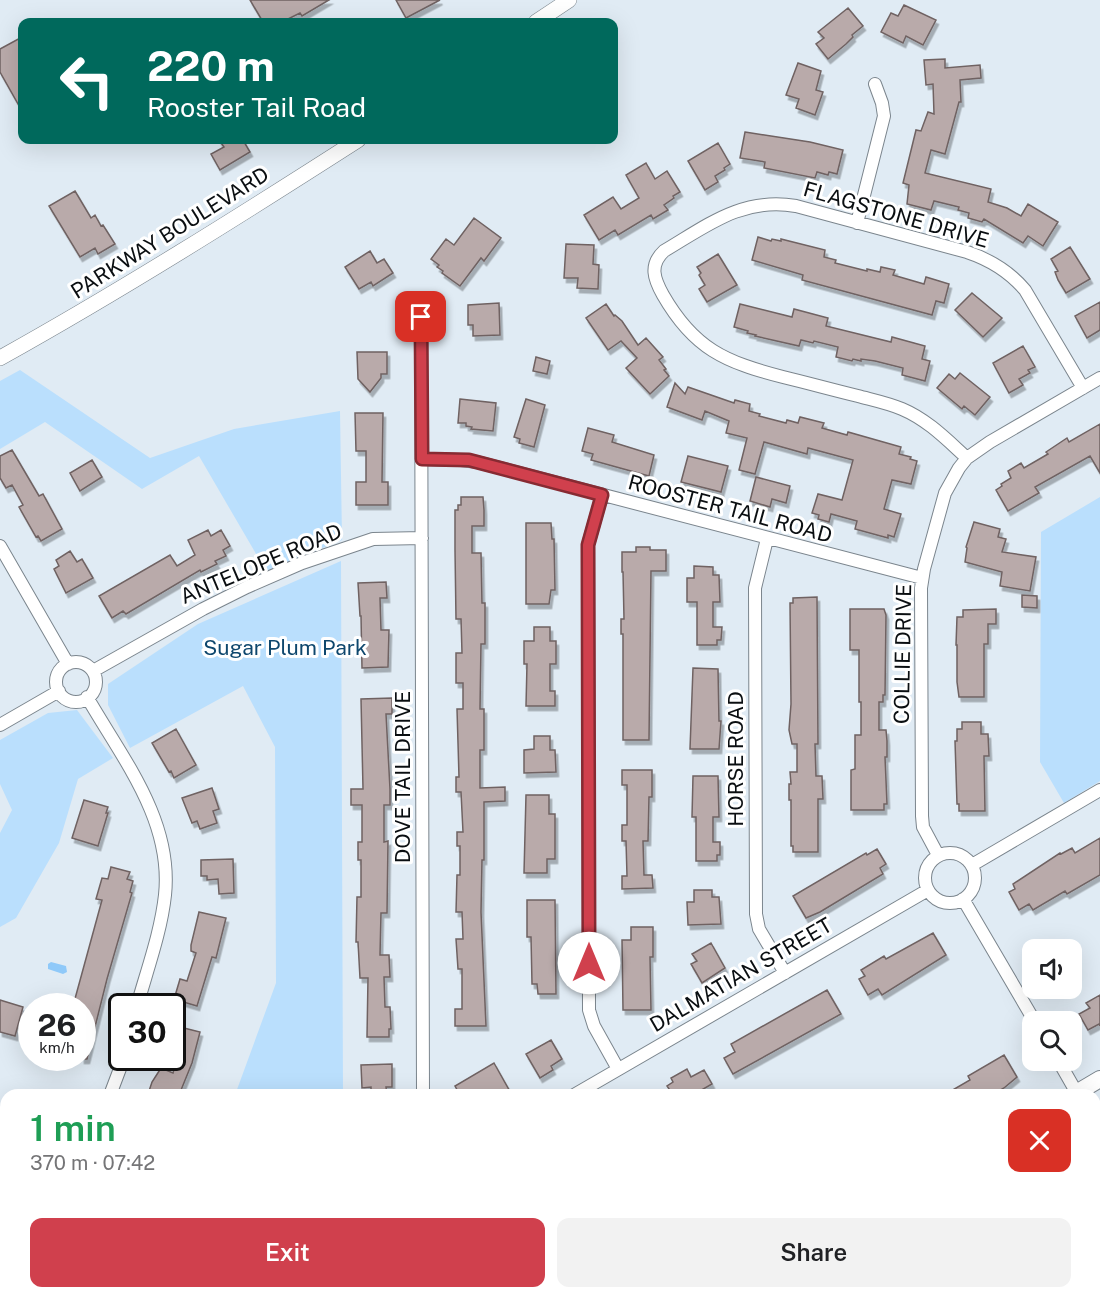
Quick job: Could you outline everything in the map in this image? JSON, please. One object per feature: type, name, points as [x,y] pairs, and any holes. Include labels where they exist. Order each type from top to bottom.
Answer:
[{"type":"main road","points":[[1084,1089],[1100,1079]]},
{"type":"street","points":[[542,18],[568,0]]},
{"type":"street","points":[[857,223],[884,116],[875,84]]},
{"type":"street","name":"PARKWAY BOULEVARD","points":[[0,358],[159,266],[352,144]]},
{"type":"street","name":"FLAGSTONE DRIVE","points":[[967,459],[928,423],[901,408],[753,369],[717,354],[698,340],[676,316],[656,281],[654,269],[656,260],[664,251],[730,213],[756,205],[783,204],[967,252],[993,262],[1005,270],[1025,290],[1083,388]]},
{"type":"street","name":"DOVE TAIL DRIVE","points":[[421,317],[423,1089]]},
{"type":"street","name":"COLLIE DRIVE","points":[[938,855],[923,827],[922,816],[922,579],[945,493],[953,476],[967,459],[990,442],[1100,378]]},
{"type":"street","name":"ROOSTER TAIL ROAD","points":[[422,459],[469,460],[922,579]]},
{"type":"street","points":[[602,495],[588,545],[590,1010],[594,1026],[618,1069]]},
{"type":"street","name":"ANTELOPE ROAD","points":[[93,671],[203,609],[302,563],[373,539],[422,538]]},
{"type":"street","name":"HORSE ROAD","points":[[767,539],[755,588],[756,918],[759,929],[785,973]]},
{"type":"street","points":[[0,546],[68,663]]},
{"type":"street","points":[[79,662],[93,671],[95,688],[81,701],[74,702],[63,697],[59,692],[57,678],[60,670],[68,663],[79,662]]},
{"type":"street","points":[[0,725],[59,692]]},
{"type":"street","points":[[87,697],[146,798],[157,825],[164,853],[163,912],[141,993]]},
{"type":"street","points":[[972,865],[1100,790]]},
{"type":"street","points":[[945,853],[960,855],[972,865],[975,872],[973,888],[963,899],[947,903],[939,900],[928,890],[925,874],[927,867],[938,855],[945,853]]},
{"type":"street","name":"DALMATIAN STREET","points":[[584,1089],[928,890]]},
{"type":"street","points":[[963,899],[1029,1011]]},
{"type":"street","points":[[112,1089],[119,1071]]},
{"type":"street","points":[[1064,1071],[1073,1089]]},
{"type":"green space","points":[[20,370],[150,458],[234,429],[340,411],[342,540],[266,571],[199,456],[142,489],[45,422],[0,449],[0,381]]},
{"type":"green space","points":[[1100,497],[1100,781],[1064,803],[1040,762],[1041,532]]},
{"type":"green space","name":"Sugar Plum Park","points":[[341,561],[343,1089],[237,1089],[276,983],[275,747],[243,686],[130,748],[108,705],[108,684],[198,624]]},
{"type":"green space","points":[[77,710],[113,758],[78,779],[59,843],[16,918],[0,927],[0,833],[12,810],[0,784],[0,740],[48,713]]},
{"type":"shaded area","points":[[51,962],[66,966],[67,972],[63,974],[48,969],[48,964]]},
{"type":"building","points":[[250,0],[329,0],[302,16],[300,13],[290,18],[261,18]]},
{"type":"building","points":[[396,0],[440,0],[406,18]]},
{"type":"building","points":[[904,5],[936,20],[923,45],[906,36],[903,43],[881,32],[891,13],[898,16]]},
{"type":"building","points":[[848,8],[863,26],[828,59],[816,44],[824,38],[818,32]]},
{"type":"building","points":[[18,39],[18,104],[0,72],[0,49]]},
{"type":"building","points":[[945,59],[945,68],[980,65],[981,78],[960,80],[961,102],[959,102],[945,154],[931,150],[925,173],[991,189],[988,202],[1007,208],[1021,216],[1028,204],[1058,222],[1043,246],[1028,236],[1023,243],[984,219],[982,222],[968,218],[969,213],[958,210],[959,207],[934,201],[931,210],[907,204],[909,185],[903,183],[916,130],[921,131],[928,112],[934,114],[933,84],[926,85],[924,60]]},
{"type":"building","points":[[798,63],[821,71],[816,90],[823,92],[815,115],[796,108],[799,99],[786,95]]},
{"type":"building","points":[[745,132],[810,142],[843,150],[837,174],[829,172],[828,175],[817,172],[815,178],[764,168],[765,162],[740,158]]},
{"type":"building","points":[[718,143],[730,164],[715,176],[718,182],[705,190],[688,161]]},
{"type":"building","points":[[222,144],[245,144],[250,152],[220,170],[211,154],[224,147]]},
{"type":"building","points":[[646,163],[655,179],[667,171],[680,192],[664,205],[668,210],[653,219],[651,215],[618,235],[615,230],[599,240],[584,215],[613,197],[621,209],[639,198],[626,175]]},
{"type":"building","points":[[75,191],[91,218],[95,215],[115,244],[98,254],[95,248],[80,257],[49,206]]},
{"type":"building","points":[[474,218],[501,238],[484,261],[481,258],[460,286],[442,273],[443,271],[437,267],[439,265],[431,259],[446,239],[454,245]]},
{"type":"building","points":[[758,237],[771,241],[772,239],[781,241],[781,239],[825,250],[824,257],[836,260],[835,263],[867,271],[867,269],[880,272],[881,267],[895,270],[893,275],[924,284],[926,277],[949,284],[944,303],[936,301],[932,315],[802,280],[803,275],[752,260]]},
{"type":"building","points":[[566,244],[594,245],[593,264],[599,265],[598,289],[577,288],[578,278],[564,278]]},
{"type":"building","points":[[1070,247],[1090,279],[1066,293],[1058,280],[1055,272],[1058,271],[1051,259]]},
{"type":"building","points":[[370,251],[377,263],[384,259],[393,273],[373,286],[371,282],[359,289],[345,267]]},
{"type":"building","points":[[718,254],[737,285],[707,302],[699,289],[705,285],[697,267]]},
{"type":"building","points":[[972,293],[1002,318],[983,337],[955,310]]},
{"type":"building","points":[[1100,302],[1100,330],[1087,338],[1075,316]]},
{"type":"building","points":[[499,303],[500,335],[473,336],[473,325],[468,325],[468,305]]},
{"type":"building","points":[[606,304],[614,316],[622,321],[638,345],[646,338],[663,357],[659,360],[669,376],[650,394],[626,368],[637,358],[621,341],[608,350],[586,318]]},
{"type":"building","points":[[740,304],[792,317],[794,309],[828,318],[826,326],[891,342],[892,337],[925,346],[922,359],[930,361],[925,381],[902,375],[903,368],[875,361],[853,359],[852,361],[836,357],[838,347],[801,340],[799,346],[747,333],[748,331],[734,327]]},
{"type":"building","points":[[1023,346],[1035,367],[1019,379],[1023,385],[1009,393],[993,363]]},
{"type":"building","points":[[357,352],[387,352],[387,374],[381,374],[381,378],[370,392],[358,379]]},
{"type":"building","points":[[536,357],[550,361],[547,374],[533,371]]},
{"type":"building","points":[[960,373],[990,397],[975,415],[964,406],[962,409],[937,388],[949,374],[955,379]]},
{"type":"building","points":[[675,383],[685,394],[688,387],[734,403],[735,400],[750,404],[749,411],[760,414],[759,416],[786,423],[787,420],[798,423],[800,417],[824,423],[822,428],[847,435],[848,432],[901,447],[899,454],[917,461],[911,484],[892,480],[884,509],[901,514],[894,537],[888,535],[888,538],[855,529],[857,521],[831,514],[829,522],[818,519],[819,515],[812,513],[818,494],[842,500],[853,460],[808,448],[807,454],[764,442],[755,474],[739,470],[747,438],[726,433],[729,421],[705,411],[702,420],[667,407]]},
{"type":"building","points":[[460,399],[496,403],[493,431],[471,429],[472,427],[466,426],[466,423],[458,423]]},
{"type":"building","points":[[526,399],[545,405],[534,447],[519,443],[520,439],[514,437]]},
{"type":"building","points":[[355,413],[383,413],[382,482],[388,482],[388,505],[356,505],[356,482],[366,482],[366,451],[356,451]]},
{"type":"building","points":[[1100,424],[1100,473],[1090,456],[1035,487],[1039,493],[1008,511],[996,490],[1011,478],[1008,471],[1021,463],[1024,468],[1048,454],[1046,452],[1067,438],[1069,442]]},
{"type":"building","points":[[588,428],[614,435],[612,442],[654,455],[649,476],[591,460],[593,454],[582,451]]},
{"type":"building","points":[[12,450],[39,496],[43,494],[62,529],[41,541],[38,536],[36,537],[19,507],[23,505],[12,485],[6,488],[0,478],[0,456]]},
{"type":"building","points":[[688,456],[728,466],[721,492],[681,482]]},
{"type":"building","points":[[92,460],[102,477],[80,491],[70,473]]},
{"type":"building","points":[[756,477],[790,486],[786,503],[772,499],[770,507],[750,501]]},
{"type":"building","points":[[461,497],[483,497],[484,510],[484,526],[472,526],[472,553],[481,553],[482,603],[485,603],[485,644],[481,644],[480,709],[484,709],[484,750],[480,750],[480,788],[505,787],[505,801],[484,802],[481,912],[486,1026],[455,1026],[455,1009],[462,1009],[462,969],[458,969],[456,939],[463,939],[462,912],[456,912],[457,875],[460,875],[460,846],[457,846],[457,832],[463,832],[461,792],[456,792],[456,777],[459,777],[457,709],[463,709],[463,683],[456,683],[456,653],[462,653],[461,619],[456,619],[455,510],[458,510],[458,505],[461,505]]},
{"type":"building","points":[[974,522],[1000,529],[998,537],[1006,539],[1002,552],[1036,557],[1030,591],[1000,586],[1002,572],[965,562],[966,547]]},
{"type":"building","points":[[526,523],[551,523],[552,539],[554,539],[555,590],[551,590],[549,604],[526,604]]},
{"type":"building","points":[[208,530],[211,536],[221,530],[230,546],[223,550],[226,556],[215,561],[217,564],[201,572],[200,570],[126,614],[123,611],[112,618],[99,596],[170,555],[177,566],[195,555],[188,540]]},
{"type":"building","points":[[636,547],[666,550],[666,571],[651,571],[649,740],[623,740],[622,552],[636,552]]},
{"type":"building","points":[[70,551],[77,562],[82,559],[93,578],[66,593],[54,569],[59,566],[56,560]]},
{"type":"building","points":[[694,566],[713,567],[713,575],[719,575],[720,602],[713,602],[713,627],[722,627],[721,640],[717,640],[717,645],[697,645],[697,602],[687,602],[687,578],[694,578]]},
{"type":"building","points":[[386,582],[387,598],[380,598],[381,630],[389,630],[388,667],[362,668],[358,583]]},
{"type":"building","points":[[1022,595],[1037,596],[1037,608],[1022,607]]},
{"type":"building","points":[[817,597],[818,744],[815,744],[816,776],[822,776],[823,799],[818,799],[818,852],[793,852],[789,784],[791,784],[790,772],[797,772],[797,744],[792,744],[789,730],[790,603],[793,603],[793,598]]},
{"type":"building","points":[[850,609],[884,609],[886,615],[885,695],[883,695],[883,702],[879,702],[879,730],[886,730],[887,741],[887,757],[885,757],[887,804],[884,804],[884,810],[851,810],[851,770],[855,769],[855,735],[861,735],[861,702],[859,702],[859,650],[850,650]]},
{"type":"building","points":[[996,609],[996,624],[988,624],[988,644],[984,644],[984,697],[959,697],[957,617],[963,617],[963,610]]},
{"type":"building","points":[[534,627],[550,627],[550,641],[556,641],[556,664],[550,664],[550,691],[555,691],[555,706],[526,706],[527,664],[524,664],[524,641],[534,641]]},
{"type":"building","points":[[693,668],[718,669],[719,721],[721,721],[719,749],[690,749]]},
{"type":"building","points":[[392,698],[392,714],[386,714],[390,805],[384,805],[384,842],[388,841],[387,913],[381,913],[380,955],[389,955],[390,977],[384,977],[385,1007],[390,1007],[391,1029],[389,1029],[389,1037],[367,1037],[368,978],[360,978],[358,942],[356,942],[357,897],[361,897],[361,860],[358,860],[358,842],[362,842],[362,805],[351,805],[351,789],[363,789],[361,699]]},
{"type":"building","points":[[962,722],[981,722],[981,734],[988,734],[989,756],[984,756],[985,811],[959,811],[959,804],[957,804],[955,741],[957,741],[957,729],[962,729]]},
{"type":"building","points":[[176,729],[196,765],[174,778],[152,743]]},
{"type":"building","points":[[534,736],[550,736],[550,750],[555,750],[556,772],[524,773],[524,750],[534,749]]},
{"type":"building","points":[[622,770],[652,770],[648,841],[643,841],[644,875],[652,875],[653,888],[622,889],[622,876],[627,876],[626,841],[622,841],[622,825],[627,825],[627,785],[622,785]]},
{"type":"building","points":[[693,776],[718,776],[719,817],[713,817],[713,842],[720,842],[720,855],[717,855],[717,861],[696,861],[696,817],[692,817]]},
{"type":"building","points":[[212,788],[219,809],[213,811],[217,823],[200,829],[197,821],[192,823],[182,798]]},
{"type":"building","points":[[526,795],[549,795],[549,814],[555,814],[555,859],[547,859],[547,873],[524,873]]},
{"type":"building","points":[[84,800],[108,807],[98,846],[72,838]]},
{"type":"building","points":[[1100,838],[1100,875],[1067,894],[1065,891],[1033,910],[1029,904],[1019,910],[1009,892],[1015,889],[1013,884],[1060,853],[1072,848],[1075,853]]},
{"type":"building","points":[[877,849],[886,864],[880,868],[883,874],[806,918],[793,896],[866,853],[867,855]]},
{"type":"building","points":[[233,859],[234,893],[219,894],[218,879],[207,880],[207,876],[201,876],[201,860]]},
{"type":"building","points":[[111,867],[130,872],[127,879],[133,881],[130,892],[132,893],[96,1023],[96,993],[77,993],[102,900],[96,899],[102,878],[108,879]]},
{"type":"building","points":[[694,890],[712,890],[712,897],[719,897],[721,924],[688,925],[687,902],[694,902]]},
{"type":"building","points":[[527,900],[555,900],[556,994],[538,994],[537,984],[532,984],[531,937],[527,937]]},
{"type":"building","points":[[199,912],[226,918],[216,958],[212,957],[197,1006],[186,1003],[186,993],[176,993],[180,979],[187,981],[196,953],[191,951]]},
{"type":"building","points":[[631,927],[653,927],[653,957],[650,957],[651,1010],[623,1010],[622,940],[631,940]]},
{"type":"building","points":[[933,933],[946,955],[882,995],[878,989],[868,995],[859,979],[865,976],[861,970],[884,956],[886,959]]},
{"type":"building","points":[[711,943],[725,968],[702,983],[691,964],[697,961],[692,954]]},
{"type":"building","points":[[827,990],[841,1014],[733,1074],[724,1058],[735,1052],[731,1044]]},
{"type":"building","points":[[1100,995],[1100,1026],[1099,1024],[1088,1030],[1082,1019],[1082,1012],[1090,1008],[1086,1003]]},
{"type":"building","points":[[0,1000],[18,1005],[18,1025],[15,1036],[0,1032]]},
{"type":"building","points":[[186,1028],[200,1032],[192,1063],[181,1089],[150,1089],[159,1071],[173,1073],[174,1071],[186,1071]]},
{"type":"building","points":[[551,1040],[562,1059],[551,1066],[553,1070],[540,1078],[526,1054]]},
{"type":"building","points":[[1004,1055],[1017,1077],[1002,1089],[954,1089],[970,1080],[968,1076]]},
{"type":"building","points":[[494,1063],[509,1089],[457,1089],[455,1086]]},
{"type":"building","points":[[392,1064],[392,1087],[386,1087],[386,1089],[362,1088],[361,1065]]},
{"type":"building","points":[[687,1069],[691,1077],[704,1070],[712,1084],[703,1089],[669,1089],[667,1086],[673,1082],[671,1078]]},
{"type":"route","points":[[421,317],[422,459],[469,460],[602,495],[588,545],[589,963]]}]
